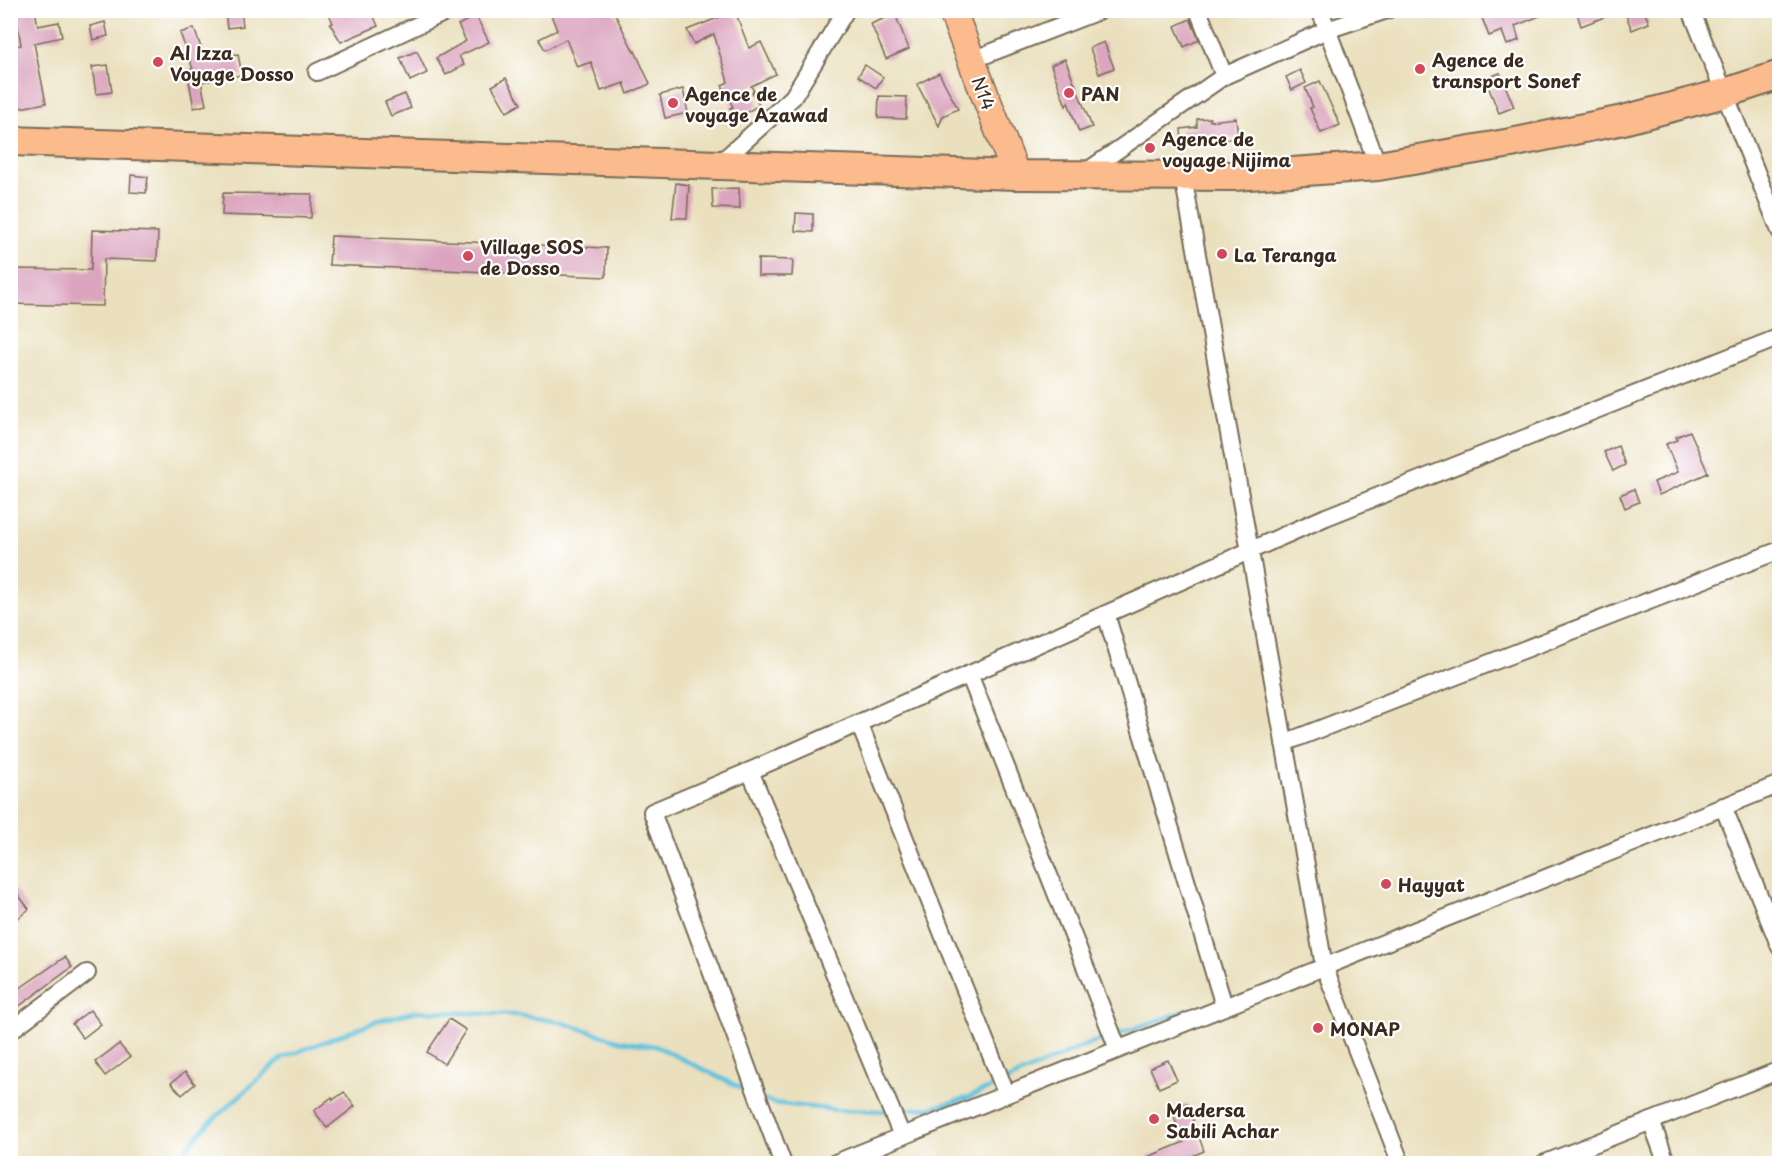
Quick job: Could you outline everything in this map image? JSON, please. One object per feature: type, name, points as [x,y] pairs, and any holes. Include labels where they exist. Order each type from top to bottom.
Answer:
[{"type":"highway","points":[[10,141],[1080,177],[1234,176],[1378,166],[1511,143],[1612,122],[1725,93],[1779,75]]},
{"type":"main road","name":"N14","points":[[952,10],[1016,175]]},
{"type":"street","points":[[317,72],[450,10]]},
{"type":"street","points":[[1198,10],[1224,76]]},
{"type":"street","points":[[1320,10],[1378,166]]},
{"type":"street","points":[[1080,177],[1224,76],[1327,30],[1387,10]]},
{"type":"street","points":[[1691,10],[1779,231]]},
{"type":"street","points":[[717,166],[793,97],[846,11]]},
{"type":"street","points":[[972,60],[1097,11]]},
{"type":"street","points":[[1183,176],[1324,966],[1401,1164]]},
{"type":"street","points":[[783,1164],[652,812],[1326,517],[1779,338]]},
{"type":"street","points":[[1284,743],[1779,550]]},
{"type":"street","points":[[1106,614],[1224,1006]]},
{"type":"street","points":[[969,674],[1118,1048]]},
{"type":"street","points":[[859,723],[1006,1094]]},
{"type":"street","points":[[750,771],[902,1136]]},
{"type":"street","points":[[832,1164],[1779,784]]},
{"type":"street","points":[[1724,806],[1779,947]]},
{"type":"street","points":[[10,1031],[87,973]]},
{"type":"street","points":[[1543,1164],[1779,1070]]},
{"type":"street","points":[[1651,1121],[1667,1164]]},
{"type":"building","points":[[15,10],[35,10],[38,26],[59,22],[62,37],[34,43],[46,103],[10,110],[10,47],[21,45]]},
{"type":"building","points":[[225,10],[241,10],[243,26],[227,28]]},
{"type":"building","points":[[327,10],[371,10],[378,26],[341,42],[330,24],[333,23]]},
{"type":"building","points":[[549,10],[613,10],[650,84],[628,94],[624,83],[601,91],[591,62],[577,67],[566,39],[545,50],[539,39],[557,30]]},
{"type":"building","points":[[1479,10],[1552,11],[1515,26],[1519,40],[1507,45],[1502,31],[1489,36]]},
{"type":"building","points":[[1576,10],[1618,10],[1618,12],[1581,26]]},
{"type":"building","points":[[1632,10],[1644,10],[1649,23],[1632,30],[1625,13]]},
{"type":"building","points":[[735,11],[749,48],[761,42],[776,74],[751,86],[759,105],[736,119],[722,85],[728,82],[714,34],[694,44],[687,30]]},
{"type":"building","points":[[895,14],[909,49],[886,59],[871,24]]},
{"type":"building","points":[[476,16],[489,42],[459,56],[464,65],[446,75],[436,58],[466,41],[458,25]]},
{"type":"building","points":[[1190,19],[1199,40],[1184,47],[1175,26]]},
{"type":"building","points":[[105,22],[108,36],[93,40],[90,26]]},
{"type":"building","points":[[194,28],[205,59],[238,54],[242,75],[201,82],[206,105],[194,108],[187,70],[193,69],[180,33]]},
{"type":"building","points":[[1104,42],[1114,68],[1099,74],[1090,48]]},
{"type":"building","points":[[417,51],[427,73],[410,81],[400,58]]},
{"type":"building","points":[[1065,59],[1092,127],[1079,132],[1068,102],[1066,106],[1051,65]]},
{"type":"building","points":[[108,65],[112,92],[96,94],[92,67]]},
{"type":"building","points":[[865,65],[883,77],[876,88],[858,76]]},
{"type":"building","points":[[1300,70],[1306,83],[1292,90],[1286,77]]},
{"type":"building","points":[[939,73],[958,109],[943,116],[939,126],[917,84]]},
{"type":"building","points":[[1500,73],[1514,107],[1499,113],[1485,79]]},
{"type":"building","points":[[506,78],[521,104],[507,112],[492,86]]},
{"type":"building","points":[[1320,81],[1340,125],[1321,133],[1310,108],[1313,107],[1305,88]]},
{"type":"building","points":[[683,89],[688,113],[665,118],[660,95]]},
{"type":"building","points":[[405,94],[411,108],[391,116],[385,102]]},
{"type":"building","points":[[879,96],[907,97],[906,119],[878,118]]},
{"type":"building","points":[[1210,118],[1210,121],[1236,118],[1238,138],[1218,140],[1217,137],[1182,141],[1181,129],[1197,127],[1197,119]]},
{"type":"building","points":[[131,175],[148,177],[146,193],[130,192]]},
{"type":"building","points":[[676,183],[689,185],[687,218],[672,218]]},
{"type":"building","points":[[739,188],[740,209],[713,208],[712,189]]},
{"type":"building","points":[[223,193],[312,194],[311,218],[222,215]]},
{"type":"building","points":[[796,213],[813,214],[813,232],[795,231]]},
{"type":"building","points":[[92,230],[158,232],[157,261],[104,259],[103,306],[10,304],[10,269],[91,270]]},
{"type":"building","name":"Village SOS de Dosso","points":[[331,236],[607,248],[606,277],[329,265]]},
{"type":"building","points":[[758,259],[793,260],[792,276],[758,276]]},
{"type":"building","points":[[1690,431],[1708,473],[1659,495],[1654,482],[1678,472],[1666,444]]},
{"type":"building","points":[[1618,446],[1625,465],[1613,471],[1604,452]]},
{"type":"building","points":[[1634,489],[1639,502],[1625,508],[1620,495]]},
{"type":"building","points":[[10,884],[29,909],[16,920],[10,913]]},
{"type":"building","points":[[65,957],[72,967],[10,1013],[10,995]]},
{"type":"building","points":[[90,1010],[101,1024],[83,1038],[72,1024]]},
{"type":"building","points":[[449,1019],[466,1030],[444,1064],[427,1052]]},
{"type":"building","points":[[119,1044],[130,1057],[105,1076],[95,1062]]},
{"type":"building","points":[[1168,1060],[1177,1080],[1159,1088],[1150,1068]]},
{"type":"building","points":[[185,1072],[195,1084],[182,1095],[171,1083]]},
{"type":"building","points":[[344,1092],[355,1106],[327,1128],[314,1111],[332,1097],[333,1100]]},
{"type":"building","points":[[1187,1103],[1204,1151],[1173,1164],[1131,1164],[1184,1142],[1171,1110]]},
{"type":"waterway","points":[[895,1110],[931,1108],[967,1098],[1086,1045],[1189,1010]]},
{"type":"waterway","points":[[173,1164],[207,1125],[282,1058],[375,1022],[417,1011],[517,1015],[560,1022],[620,1041],[656,1046],[751,1093]]},
{"type":"waterway","points":[[764,1099],[773,1103],[836,1110],[887,1111]]},
{"type":"place","name":"Al Izza Voyage Dosso","points":[[158,62]]},
{"type":"place","name":"Agence de transport Sonef","points":[[1420,69]]},
{"type":"place","name":"PAN","points":[[1069,93]]},
{"type":"place","name":"Agence de voyage Azawad","points":[[673,103]]},
{"type":"place","name":"Agence de voyage Nijima","points":[[1150,148]]},
{"type":"place","name":"La Teranga","points":[[1222,254]]},
{"type":"place","name":"Village SOS de Dosso","points":[[468,256]]},
{"type":"place","name":"Hayyat","points":[[1386,884]]},
{"type":"place","name":"MONAP","points":[[1318,1028]]},
{"type":"place","name":"Madersa Sabili Achar","points":[[1154,1119]]}]
